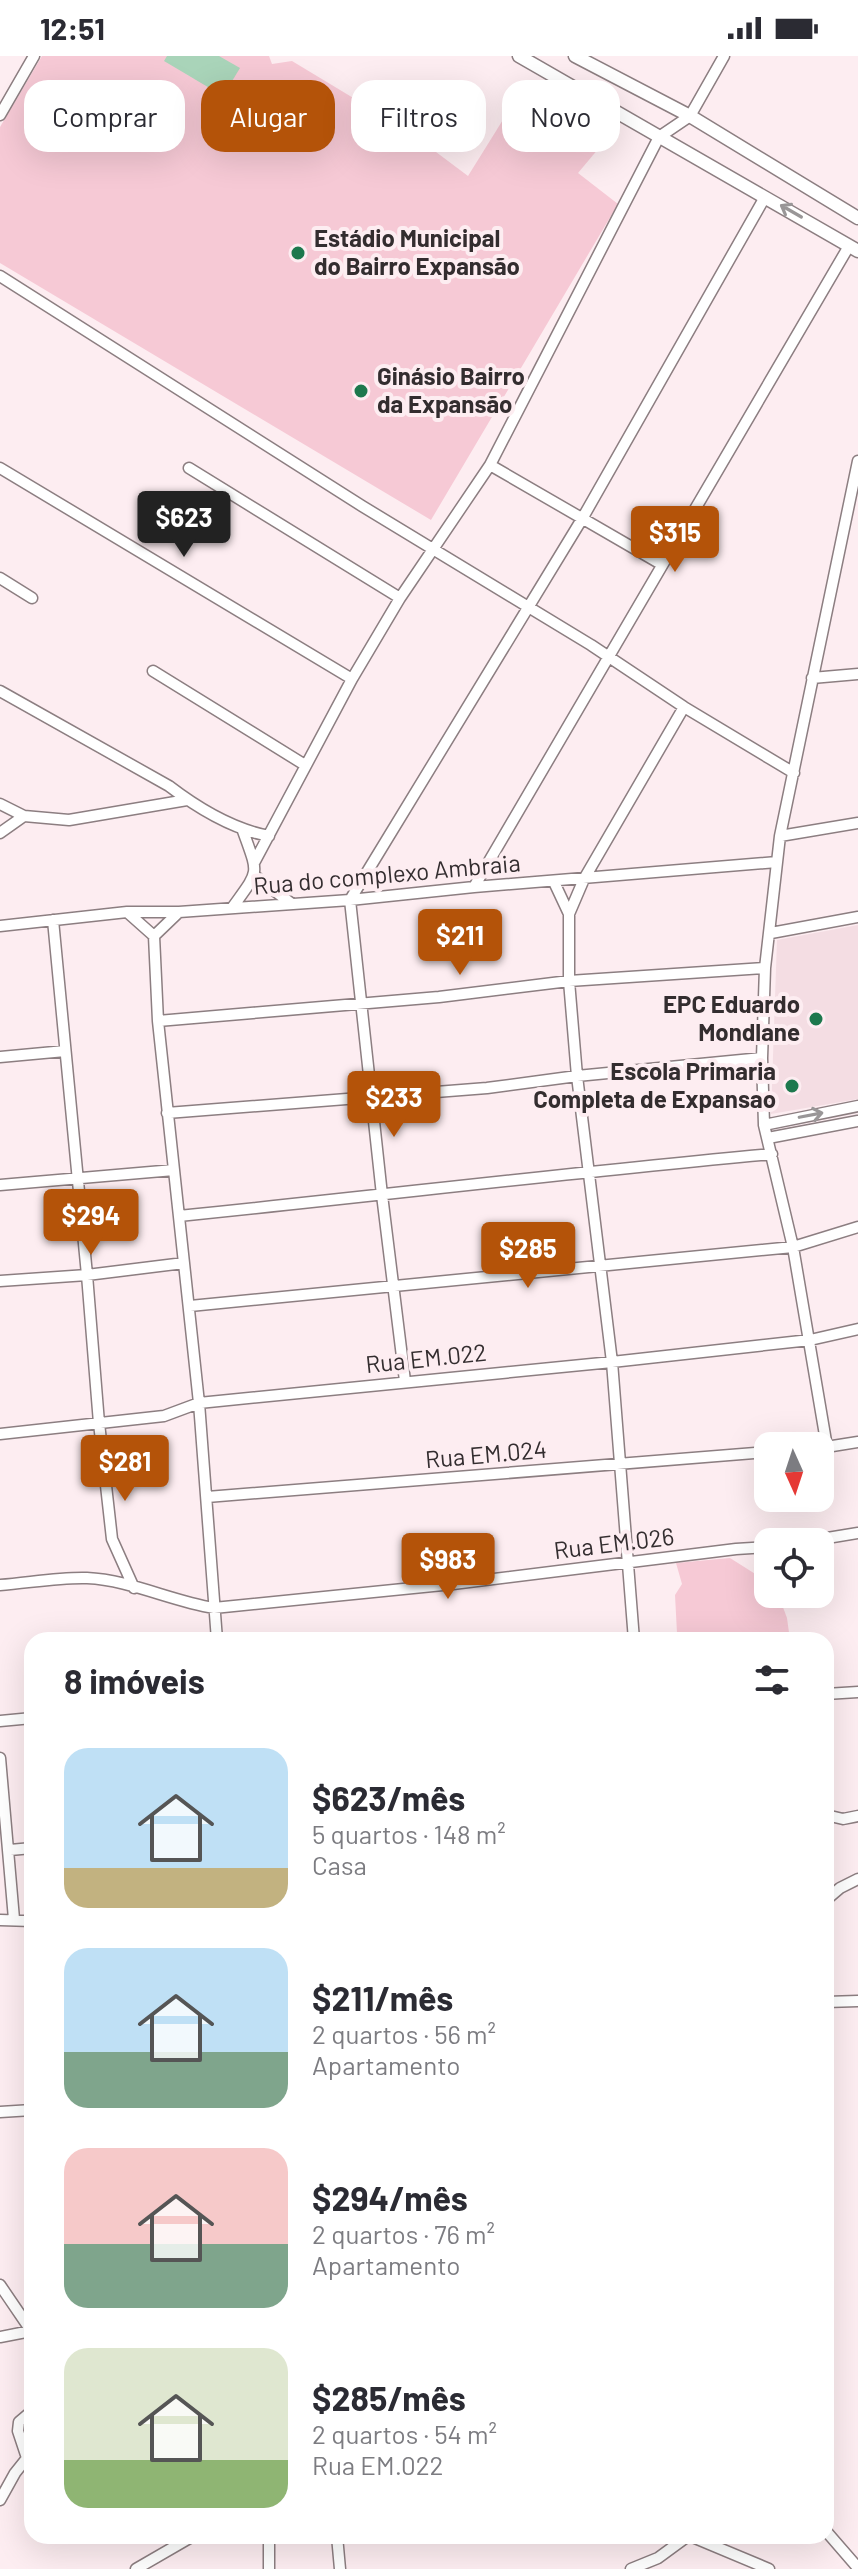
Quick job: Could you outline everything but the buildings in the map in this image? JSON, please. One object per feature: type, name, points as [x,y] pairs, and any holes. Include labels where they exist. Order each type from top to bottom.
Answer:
[{"type":"street","points":[[0,115],[34,56]]},
{"type":"street","points":[[474,887],[661,564],[854,248],[519,56]]},
{"type":"street","points":[[575,56],[690,116],[858,218]]},
{"type":"street","points":[[254,863],[352,679],[400,598],[490,465],[659,137],[690,116],[724,56]]},
{"type":"street","points":[[405,1381],[350,900],[582,519],[765,197]]},
{"type":"street","points":[[0,276],[684,707],[794,773]]},
{"type":"street","points":[[822,1432],[810,1340],[793,1247],[764,1125],[762,1058],[765,968],[780,836],[858,461]]},
{"type":"street","points":[[490,465],[661,564]]},
{"type":"street","points":[[0,468],[352,679]]},
{"type":"street","points":[[189,468],[400,598]]},
{"type":"street","points":[[0,578],[32,598]]},
{"type":"street","points":[[153,671],[305,765]]},
{"type":"street","points":[[812,678],[858,674]]},
{"type":"street","points":[[0,691],[243,831],[269,836]]},
{"type":"street","points":[[633,1632],[612,1362],[577,1076],[569,981],[569,914],[584,879],[684,707]]},
{"type":"street","points":[[0,804],[24,816],[69,820],[187,800]]},
{"type":"street","points":[[0,833],[24,816]]},
{"type":"street","points":[[780,836],[858,823]]},
{"type":"street","points":[[232,908],[255,876],[243,831]]},
{"type":"street","name":"Rua do complexo Ambraia","points":[[0,926],[127,912],[179,912],[350,900],[777,862]]},
{"type":"street","points":[[255,876],[292,904]]},
{"type":"street","points":[[554,882],[569,914]]},
{"type":"street","points":[[127,912],[154,936],[158,1021],[190,1306],[216,1632]]},
{"type":"street","points":[[154,936],[179,912]]},
{"type":"street","points":[[771,933],[858,917]]},
{"type":"street","points":[[53,920],[112,1539],[134,1588]]},
{"type":"street","points":[[158,1021],[361,1004],[569,981],[765,968]]},
{"type":"street","points":[[0,1057],[65,1051]]},
{"type":"street","points":[[167,1113],[487,1088],[762,1058]]},
{"type":"street","points":[[764,1125],[858,1106]]},
{"type":"street","points":[[768,1138],[858,1121]]},
{"type":"street","points":[[179,1216],[772,1154]]},
{"type":"street","points":[[0,1185],[174,1170]]},
{"type":"street","points":[[190,1306],[793,1247],[858,1227]]},
{"type":"street","points":[[0,1281],[87,1275],[184,1263]]},
{"type":"street","name":"Rua EM.022","points":[[0,1434],[164,1416],[199,1403],[810,1340],[858,1329]]},
{"type":"street","points":[[834,1446],[858,1442]]},
{"type":"street","name":"Rua EM.024","points":[[207,1497],[754,1453]]},
{"type":"street","points":[[834,1537],[858,1533]]},
{"type":"street","name":"Rua EM.026","points":[[0,1585],[87,1578],[186,1604],[214,1608],[754,1548]]},
{"type":"street","points":[[834,1694],[858,1692]]},
{"type":"street","points":[[0,1721],[24,1719]]},
{"type":"street","points":[[0,1758],[14,1919]]},
{"type":"street","points":[[834,1817],[843,1819],[858,1816]]},
{"type":"street","points":[[10,1850],[24,1849]]},
{"type":"street","points":[[834,1893],[858,1879]]},
{"type":"street","points":[[834,1887],[840,1888]]},
{"type":"street","points":[[0,1920],[24,1920]]},
{"type":"street","points":[[834,2002],[858,2001]]},
{"type":"street","points":[[0,2112],[24,2110]]},
{"type":"street","points":[[0,2285],[24,2321]]},
{"type":"street","points":[[0,2337],[24,2332]]},
{"type":"street","points":[[24,2418],[19,2422],[18,2431],[24,2444]]},
{"type":"street","points":[[1,2494],[24,2465]]},
{"type":"street","points":[[834,2540],[858,2568]]},
{"type":"street","points":[[136,2569],[179,2544]]},
{"type":"street","points":[[269,2544],[269,2569]]},
{"type":"street","points":[[338,2544],[340,2569]]},
{"type":"street","points":[[631,2569],[658,2558],[678,2544]]},
{"type":"street","points":[[708,2544],[769,2569]]},
{"type":"shaded area","name":"Ginásio Bairro da Expansão","points":[[42,56],[269,56],[272,64],[292,61],[323,80],[201,80],[201,152],[335,152],[335,87],[351,97],[351,152],[436,152],[468,176],[483,152],[486,152],[502,121],[502,152],[596,152],[578,173],[618,204],[431,520],[0,263],[0,127],[24,86],[24,152],[185,152],[185,80],[28,80]]},
{"type":"shaded area","points":[[167,56],[219,56],[240,68],[233,80],[201,80],[201,83],[164,61]]},
{"type":"shaded area","name":"EPC Eduardo Mondlane","points":[[858,925],[858,1099],[771,1114],[777,940]]},
{"type":"shaded area","points":[[730,1558],[754,1573],[754,1608],[783,1608],[789,1632],[677,1632],[675,1595],[682,1584],[676,1563]]},
{"type":"place","name":"Estádio Municipal do Bairro Expansão","points":[[298,253]]},
{"type":"place","name":"Ginásio Bairro da Expansão","points":[[361,391]]},
{"type":"place","name":"EPC Eduardo Mondlane","points":[[816,1019]]},
{"type":"place","name":"Escola Primaria Completa de Expansao","points":[[792,1086]]}]
